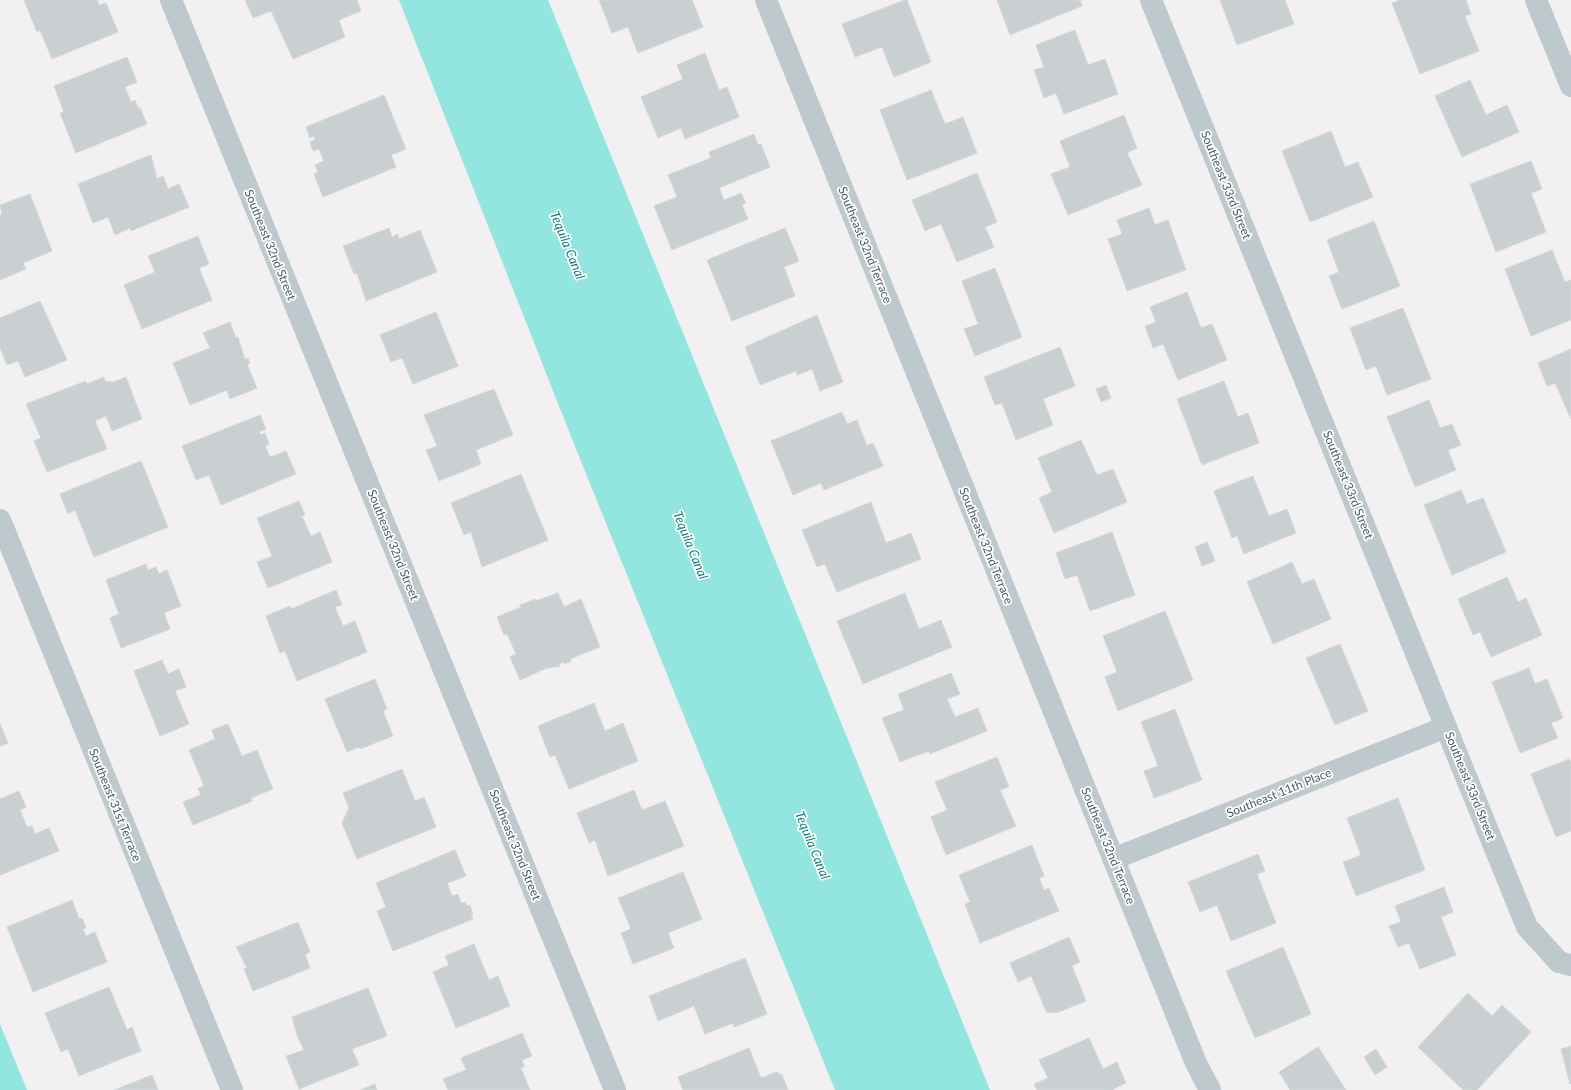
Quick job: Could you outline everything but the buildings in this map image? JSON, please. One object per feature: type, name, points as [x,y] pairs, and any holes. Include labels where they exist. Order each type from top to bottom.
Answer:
[{"type":"street","name":"Southeast 32nd Street","points":[[171,0],[615,1090]]},
{"type":"street","name":"Southeast 32nd Terrace","points":[[766,0],[1196,1063],[1210,1090]]},
{"type":"street","name":"Southeast 33rd Street","points":[[1151,0],[1527,927],[1565,964]]},
{"type":"street","points":[[1536,0],[1571,86]]},
{"type":"street","name":"Southeast 31st Terrace","points":[[0,520],[232,1090]]},
{"type":"street","name":"Southeast 11th Place","points":[[1113,859],[1446,727]]},
{"type":"water","name":"Tequila Canal","points":[[399,0],[548,0],[990,1090],[835,1090],[572,439]]},
{"type":"water","points":[[0,1024],[27,1090],[0,1090]]}]
